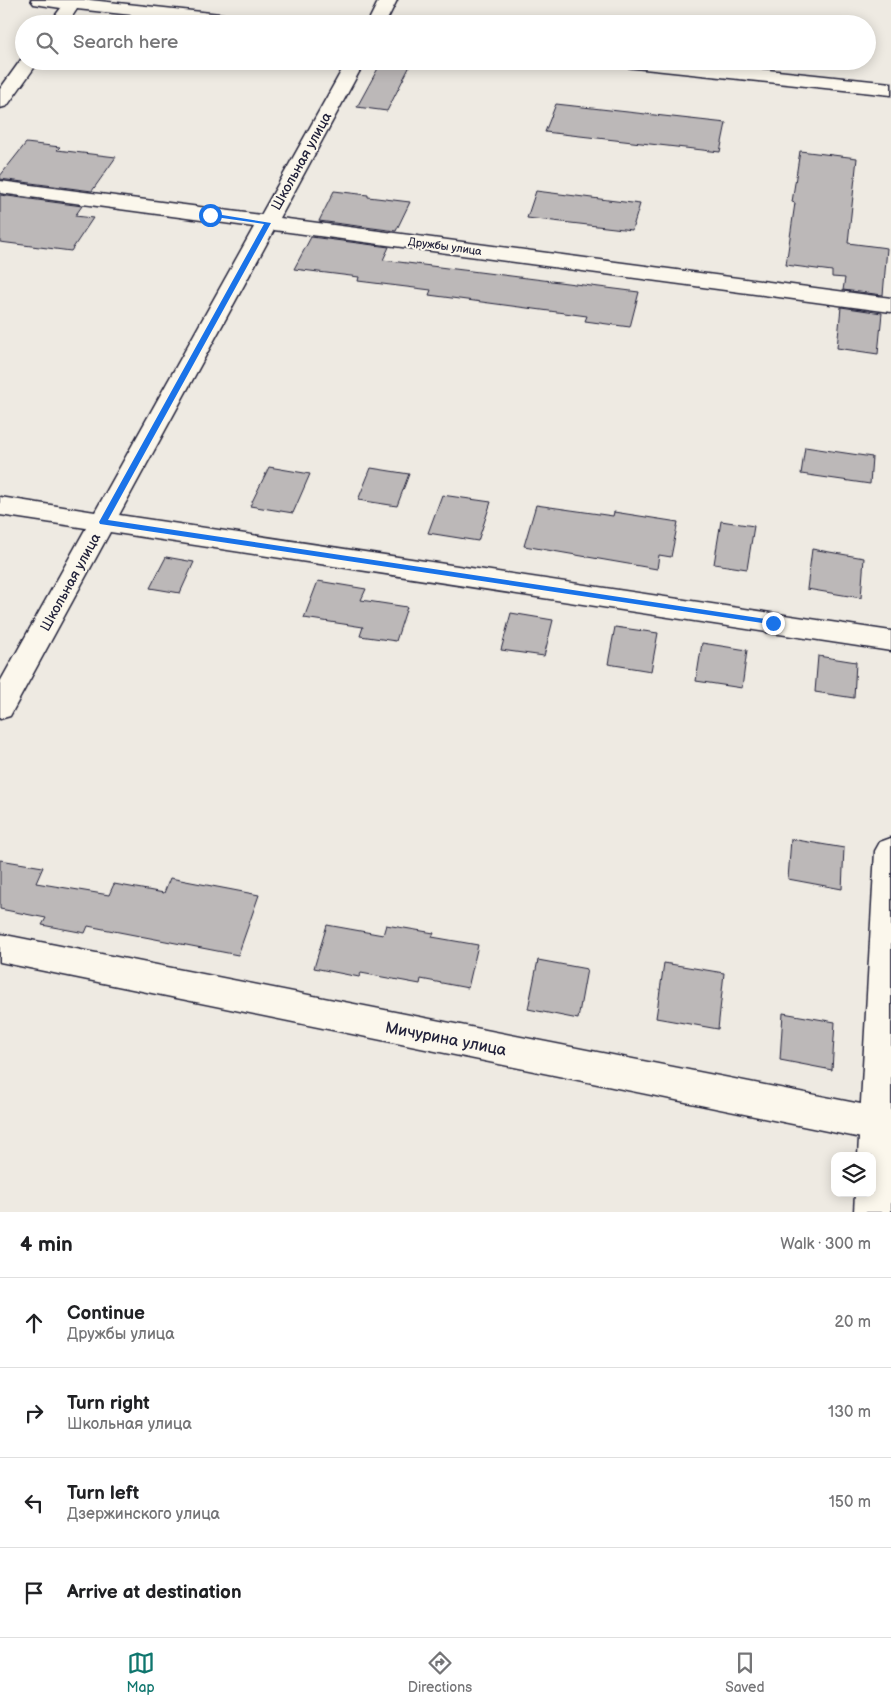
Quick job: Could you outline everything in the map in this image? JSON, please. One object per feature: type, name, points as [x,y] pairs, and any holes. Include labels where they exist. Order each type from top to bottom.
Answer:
[{"type":"street","points":[[380,15],[388,0]]},
{"type":"street","points":[[58,15],[57,1],[185,15]]},
{"type":"street","points":[[0,102],[23,70]]},
{"type":"street","name":"Школьная улица","points":[[0,708],[351,70]]},
{"type":"street","points":[[710,70],[891,89]]},
{"type":"street","name":"Дружбы улица","points":[[0,187],[891,305]]},
{"type":"street","points":[[0,506],[891,640]]},
{"type":"street","points":[[873,1212],[884,1126],[891,851]]},
{"type":"street","name":"Мичурина улица","points":[[0,948],[884,1126]]},
{"type":"building","points":[[377,70],[408,70],[387,111],[357,107]]},
{"type":"building","points":[[556,104],[726,123],[720,152],[545,132]]},
{"type":"building","points":[[26,143],[60,147],[57,150],[116,157],[92,191],[0,179],[0,176]]},
{"type":"building","points":[[800,151],[857,158],[848,243],[887,248],[883,295],[843,290],[845,278],[832,277],[832,271],[786,265],[795,203],[792,202]]},
{"type":"building","points":[[334,191],[410,202],[396,231],[319,221]]},
{"type":"building","points":[[536,191],[640,204],[632,230],[527,218]]},
{"type":"building","points":[[0,195],[82,206],[75,216],[93,218],[71,251],[0,242]]},
{"type":"building","points":[[311,237],[389,247],[383,260],[639,292],[630,327],[585,321],[587,316],[429,295],[431,290],[358,281],[359,277],[294,269]]},
{"type":"building","points":[[841,307],[882,313],[878,354],[837,348]]},
{"type":"building","points":[[805,447],[872,457],[870,484],[801,474]]},
{"type":"building","points":[[269,467],[310,474],[293,513],[250,506]]},
{"type":"building","points":[[371,468],[409,474],[397,506],[358,500]]},
{"type":"building","points":[[442,495],[491,502],[478,541],[428,533]]},
{"type":"building","points":[[536,505],[613,516],[614,512],[678,522],[671,557],[659,555],[657,569],[524,546]]},
{"type":"building","points":[[721,521],[754,526],[747,569],[714,564]]},
{"type":"building","points":[[812,549],[864,558],[861,598],[807,589]]},
{"type":"building","points":[[166,557],[194,562],[180,593],[150,588]]},
{"type":"building","points":[[318,581],[366,589],[361,600],[407,607],[396,641],[360,636],[363,627],[304,618]]},
{"type":"building","points":[[511,613],[553,620],[544,656],[501,650]]},
{"type":"building","points":[[615,627],[658,633],[651,671],[608,664]]},
{"type":"building","points":[[702,643],[747,650],[742,688],[696,681]]},
{"type":"building","points":[[818,656],[856,662],[854,698],[815,692]]},
{"type":"building","points":[[791,839],[844,848],[842,889],[788,879]]},
{"type":"building","points":[[0,860],[43,867],[36,883],[109,895],[114,884],[164,893],[170,878],[259,895],[238,955],[88,926],[85,933],[42,925],[46,918],[0,909]]},
{"type":"building","points":[[327,925],[383,935],[386,925],[434,933],[432,937],[478,945],[468,988],[421,979],[420,984],[361,973],[359,977],[314,968]]},
{"type":"building","points":[[538,960],[587,969],[578,1019],[528,1009]]},
{"type":"building","points":[[664,963],[724,973],[718,1029],[656,1018]]},
{"type":"building","points":[[783,1013],[835,1022],[832,1070],[780,1060]]},
{"type":"route","points":[[210,215],[268,223],[103,522],[773,623]]}]
